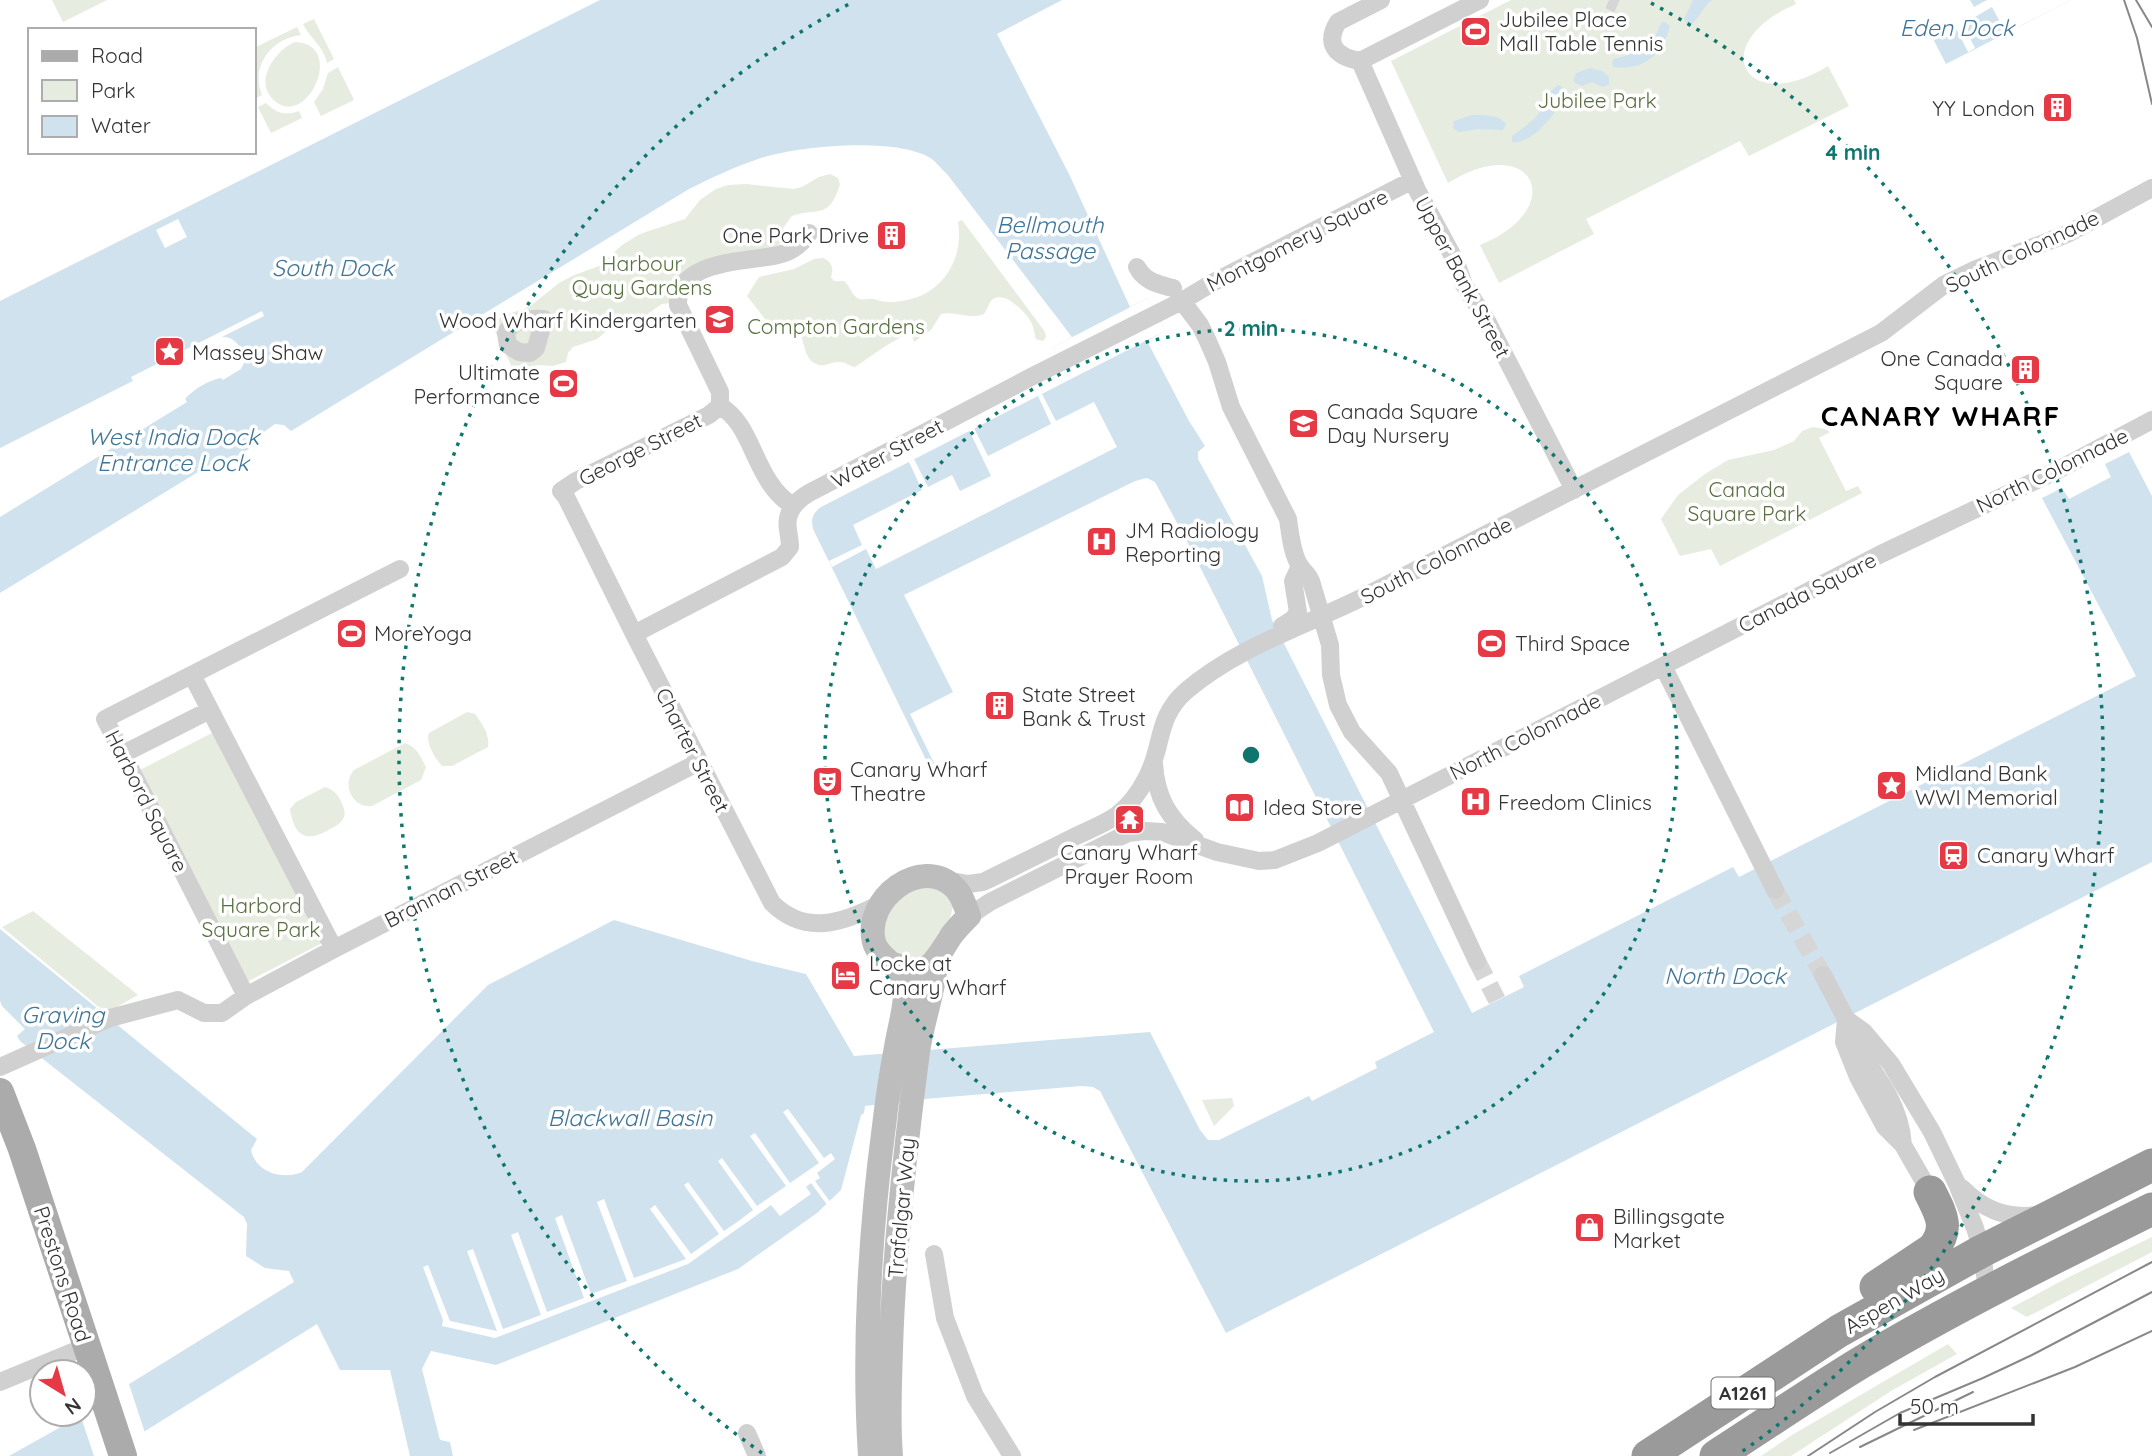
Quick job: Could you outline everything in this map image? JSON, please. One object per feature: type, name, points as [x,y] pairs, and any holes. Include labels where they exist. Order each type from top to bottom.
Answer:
[{"type":"highway","name":"Aspen Way","points":[[1648,1456],[1839,1331],[1982,1251],[2152,1166]]},
{"type":"highway","points":[[1630,1456],[1651,1435],[1696,1400],[1933,1249],[1940,1240],[1943,1188]]},
{"type":"highway","name":"Aspen Way","points":[[1716,1456],[1860,1363],[1987,1291],[2152,1209]]},
{"type":"main road","name":"Prestons Road","points":[[2,1102],[122,1453]]},
{"type":"street","points":[[1381,0],[1338,22],[1332,37],[1335,50],[1342,56],[1360,61],[1480,0]]},
{"type":"street","name":"Upper Bank Street","points":[[1360,61],[1413,180],[1456,262],[1464,285],[1487,321],[1574,490]]},
{"type":"street","name":"Montgomery Square","points":[[1178,295],[1212,282],[1413,180]]},
{"type":"street","name":"South Colonnade","points":[[1154,761],[1161,725],[1172,707],[1183,692],[1226,662],[1290,626],[1321,618],[1861,343],[1899,321],[1945,285],[1974,270],[2067,234],[2152,188]]},
{"type":"street","points":[[634,634],[782,557],[790,547],[788,522],[793,506],[774,491],[737,419],[720,406],[720,392],[678,305],[678,299],[688,280],[704,270],[722,263],[778,255],[802,243],[809,233]]},
{"type":"street","points":[[1136,267],[1147,280],[1178,295],[1207,339],[1231,407],[1288,519],[1300,566],[1310,576],[1330,645],[1331,675],[1338,705],[1352,732],[1389,773],[1395,804],[1478,961]]},
{"type":"street","name":"Water Street","points":[[793,506],[809,493],[1156,314],[1178,295]]},
{"type":"street","name":"George Street","points":[[561,491],[709,415],[720,406]]},
{"type":"street","name":"North Colonnade","points":[[1952,519],[2068,464],[2152,420]]},
{"type":"street","name":"Charter Street","points":[[561,491],[566,496],[772,903],[796,921],[807,923],[841,921],[880,904]]},
{"type":"street","name":"Canada Square","points":[[1663,666],[1952,519]]},
{"type":"street","points":[[1290,626],[1299,608],[1293,581],[1300,566]]},
{"type":"street","points":[[334,949],[192,676],[400,569]]},
{"type":"street","points":[[1315,593],[1326,602],[1347,605]]},
{"type":"street","points":[[1663,666],[1775,890]]},
{"type":"street","name":"North Colonnade","points":[[969,916],[990,901],[1128,833],[1162,832],[1232,857],[1259,861],[1275,860],[1318,843],[1663,666]]},
{"type":"street","name":"Harbord Square","points":[[192,676],[105,719],[246,996]]},
{"type":"street","points":[[123,754],[210,710]]},
{"type":"street","points":[[1154,761],[1155,784],[1171,817],[1203,847]]},
{"type":"street","points":[[943,879],[960,894],[969,916],[951,936],[936,963],[926,968],[898,971],[879,953],[873,940],[880,904],[902,882],[920,878],[943,879],[968,884],[983,882],[1116,815],[1136,796],[1154,761]]},
{"type":"street","name":"Brannan Street","points":[[0,1067],[110,1018],[178,1000],[204,1013],[222,1013],[246,996],[334,949],[699,762]]},
{"type":"street","name":"Trafalgar Way","points":[[870,1456],[867,1418],[869,1328],[883,1130],[903,1049],[935,978],[936,963]]},
{"type":"street","name":"Trafalgar Way","points":[[891,1456],[892,1310],[901,1187],[909,1126],[903,1049],[906,999],[898,971]]},
{"type":"street","points":[[1822,975],[1845,1025],[1896,1108],[1906,1150],[1943,1188],[1982,1251],[1987,1291]]},
{"type":"street","points":[[1845,1025],[1864,1032],[1891,1064],[1932,1132],[1943,1188]]},
{"type":"street","points":[[1906,1150],[1916,1140],[1932,1132]]},
{"type":"street","points":[[1943,1188],[2012,1217],[2041,1215],[2071,1206]]},
{"type":"street","points":[[934,1254],[949,1329],[975,1396],[1012,1456]]},
{"type":"street","points":[[0,1381],[87,1346]]},
{"type":"street","points":[[747,1433],[757,1456]]},
{"type":"green space","points":[[52,0],[107,0],[63,22]]},
{"type":"green space","name":"Jubilee Park","points":[[1511,0],[1794,0],[1796,4],[1768,20],[1751,37],[1744,54],[1746,69],[1757,80],[1775,84],[1799,80],[1828,66],[1849,106],[1749,156],[1740,141],[1586,219],[1594,234],[1499,283],[1480,245],[1508,230],[1525,212],[1532,195],[1530,180],[1519,170],[1502,165],[1478,169],[1448,183],[1391,61]]},
{"type":"green space","points":[[314,19],[334,59],[327,63],[323,52],[303,24]]},
{"type":"green space","points":[[297,27],[301,35],[281,42],[266,55],[259,74],[262,95],[256,98],[256,47]]},
{"type":"green space","points":[[295,42],[310,46],[318,56],[320,68],[310,95],[300,103],[288,107],[276,102],[269,95],[266,77],[273,60]]},
{"type":"green space","points":[[338,67],[354,100],[321,116],[314,102],[323,89],[328,73]]},
{"type":"green space","points":[[266,103],[281,113],[299,111],[302,118],[271,133],[258,107]]},
{"type":"green space","name":"Harbour Quay Gardens","points":[[830,174],[838,178],[840,184],[832,203],[822,210],[792,216],[783,228],[787,234],[776,246],[724,256],[705,270],[671,303],[662,304],[646,315],[621,319],[597,339],[573,347],[566,362],[553,366],[537,365],[518,380],[494,329],[495,323],[502,316],[529,307],[559,283],[599,266],[622,245],[640,234],[685,219],[700,200],[716,189],[746,184],[793,189]]},
{"type":"green space","name":"Compton Gardens","points":[[962,220],[1045,332],[1043,341],[1036,339],[1031,322],[1020,308],[1009,300],[998,297],[992,300],[984,314],[941,314],[931,330],[914,342],[911,333],[908,333],[855,367],[840,362],[821,365],[809,358],[798,331],[787,328],[776,333],[747,296],[759,277],[794,269],[814,259],[823,258],[832,266],[831,277],[834,281],[844,281],[859,299],[894,302],[920,296],[931,290],[949,272],[958,248],[958,222]]},
{"type":"green space","name":"Canada Square Park","points":[[1813,427],[1830,432],[1819,438],[1846,491],[1858,486],[1862,493],[1720,566],[1711,549],[1680,556],[1661,519],[1678,495],[1728,460],[1774,450],[1794,441],[1802,431]]},
{"type":"green space","points":[[467,712],[475,714],[483,725],[487,733],[488,747],[452,766],[442,766],[430,746],[429,733]]},
{"type":"green space","name":"Harbord Square Park","points":[[214,732],[324,942],[245,983],[138,771]]},
{"type":"green space","points":[[405,743],[415,749],[426,767],[421,780],[372,806],[359,804],[349,788],[350,776],[354,770]]},
{"type":"green space","points":[[325,787],[335,792],[341,801],[345,813],[343,820],[319,835],[301,834],[294,825],[290,809],[296,802]]},
{"type":"green space","points":[[930,886],[945,893],[953,906],[950,919],[925,955],[919,958],[904,958],[886,943],[882,922],[900,893]]},
{"type":"green space","points":[[33,911],[138,995],[106,1013],[2,927]]},
{"type":"green space","points":[[1232,1098],[1234,1106],[1214,1126],[1202,1100]]},
{"type":"green space","points":[[2152,1237],[2152,1252],[2027,1317],[2011,1308],[2067,1278]]},
{"type":"green space","points":[[1948,1344],[1957,1354],[1891,1391],[1791,1456],[1761,1456],[1792,1435]]},
{"type":"water","points":[[600,0],[1062,0],[997,34],[1069,174],[1130,307],[1148,298],[1165,331],[1147,341],[1205,446],[1198,452],[1198,459],[1262,576],[1272,620],[1472,1013],[1524,987],[1519,976],[1733,867],[1739,877],[2136,676],[2042,498],[2062,488],[2069,499],[2111,477],[2105,464],[2129,452],[2152,496],[2152,862],[1226,1333],[1100,1091],[1081,1086],[924,1099],[865,1106],[841,1190],[817,1213],[738,1269],[496,1365],[431,1351],[422,1369],[440,1440],[450,1442],[453,1456],[410,1456],[390,1370],[340,1370],[317,1324],[105,1456],[9,1456],[59,1428],[98,1428],[98,1403],[294,1282],[289,1271],[265,1268],[246,1256],[247,1224],[244,1217],[20,1041],[17,1036],[25,1029],[0,1001],[0,929],[257,1139],[251,1150],[254,1158],[264,1169],[279,1175],[302,1172],[488,985],[614,920],[752,961],[806,974],[854,1056],[1150,1032],[1200,1130],[1208,1140],[1219,1140],[1309,1096],[1312,1101],[1377,1068],[1375,1062],[1434,1032],[1155,482],[1147,478],[1135,481],[904,595],[953,692],[910,714],[936,767],[931,770],[814,531],[813,518],[821,507],[1069,380],[1053,347],[1072,337],[947,174],[932,159],[896,147],[820,147],[775,154],[731,169],[689,189],[291,431],[284,425],[275,424],[257,437],[258,440],[242,453],[233,458],[221,458],[0,593],[0,517],[187,402],[185,399],[201,386],[216,379],[223,380],[241,369],[245,361],[237,343],[230,338],[220,337],[0,448],[0,301]]},
{"type":"water","points":[[1693,0],[1712,0],[1688,26],[1684,19]]},
{"type":"water","name":"Eden Dock","points":[[1913,0],[2071,0],[1946,64]]},
{"type":"water","points":[[1662,22],[1670,26],[1667,36],[1651,58],[1625,68],[1612,65],[1613,59],[1636,53],[1646,47]]},
{"type":"water","points":[[1590,68],[1602,71],[1609,77],[1609,85],[1602,87],[1592,82],[1582,86],[1575,83],[1573,80],[1576,73]]},
{"type":"water","points":[[1559,85],[1566,90],[1559,106],[1545,124],[1528,138],[1512,142],[1512,136],[1535,118],[1552,91]]},
{"type":"water","points":[[1472,115],[1495,117],[1506,124],[1503,130],[1459,132],[1453,128],[1454,121]]},
{"type":"pier","name":"Eden Dock","points":[[1909,0],[1970,0],[1974,7],[1987,0],[2071,0],[2006,33],[1992,7],[1963,24],[1975,48],[1968,52],[1956,28],[1937,37],[1932,28],[1925,31]]},
{"type":"pier","points":[[2114,0],[2150,0],[2152,15],[2133,24],[2119,10]]},
{"type":"pier","points":[[178,219],[187,237],[165,248],[156,230]]},
{"type":"pier","points":[[1148,298],[1165,331],[1069,380],[1053,347]]},
{"type":"pier","points":[[262,311],[264,316],[133,381],[131,377]]},
{"type":"pier","points":[[1042,394],[1056,421],[1094,402],[1117,447],[876,569],[866,549],[832,567],[829,561],[862,545],[853,525],[922,490],[909,462],[914,459],[928,487],[952,475],[960,491],[991,476],[969,430],[974,428],[988,456],[1051,424],[1038,396]]},
{"type":"pier","points":[[788,1109],[824,1158],[831,1153],[835,1159],[817,1173],[820,1178],[815,1181],[831,1203],[828,1206],[811,1183],[806,1187],[811,1194],[780,1216],[771,1205],[688,1264],[495,1338],[442,1326],[443,1320],[423,1267],[428,1265],[450,1321],[497,1331],[467,1251],[473,1249],[503,1329],[541,1315],[511,1235],[518,1232],[547,1312],[584,1298],[555,1218],[562,1215],[591,1294],[627,1281],[597,1202],[604,1199],[634,1278],[686,1259],[650,1209],[655,1205],[691,1254],[719,1234],[684,1185],[688,1182],[724,1231],[753,1210],[718,1161],[722,1158],[757,1206],[786,1186],[750,1136],[755,1133],[790,1183],[819,1163],[783,1112]]},
{"type":"pier","points":[[129,1384],[145,1433],[112,1456],[94,1456],[85,1428],[98,1428],[98,1401]]},
{"type":"tunnel","points":[[1609,0],[1618,4]]},
{"type":"tunnel","points":[[1775,890],[1823,975]]},
{"type":"tunnel","points":[[1477,961],[1497,1000]]},
{"type":"tram line","points":[[2124,0],[2137,38],[2152,104]]},
{"type":"tram line","points":[[2136,0],[2152,27]]},
{"type":"tram line","points":[[1808,1456],[1935,1377],[2152,1262]]},
{"type":"tram line","points":[[1830,1453],[1900,1413],[2032,1355],[2152,1292]]},
{"type":"tram line","points":[[1914,1430],[2075,1367],[2152,1331]]},
{"type":"tram line","points":[[1860,1447],[1973,1392]]},
{"type":"place","name":"Jubilee Place Mall Table Tennis","points":[[1476,31]]},
{"type":"place","name":"YY London","points":[[2058,108]]},
{"type":"place","name":"One Park Drive","points":[[892,235]]},
{"type":"place","name":"Wood Wharf Kindergarten","points":[[720,320]]},
{"type":"place","name":"Massey Shaw","points":[[169,352]]},
{"type":"place","name":"One Canada Square","points":[[2026,370]]},
{"type":"place","name":"Ultimate Performance","points":[[563,384]]},
{"type":"place","name":"Canada Square Day Nursery","points":[[1304,423]]},
{"type":"place","name":"JM Radiology Reporting","points":[[1102,542]]},
{"type":"place","name":"MoreYoga","points":[[351,633]]},
{"type":"place","name":"Third Space","points":[[1492,643]]},
{"type":"place","name":"State Street Bank & Trust","points":[[999,706]]},
{"type":"place","name":"Canary Wharf Theatre","points":[[827,781]]},
{"type":"place","name":"Midland Bank WWI Memorial","points":[[1892,785]]},
{"type":"place","name":"Freedom Clinics","points":[[1475,802]]},
{"type":"place","name":"Idea Store","points":[[1240,807]]},
{"type":"place","name":"Canary Wharf Prayer Room","points":[[1129,820]]},
{"type":"place","name":"Canary Wharf","points":[[1954,855]]},
{"type":"place","name":"Locke at Canary Wharf","points":[[846,975]]},
{"type":"place","name":"Billingsgate Market","points":[[1590,1228]]},
{"type":"district","name":"CANARY WHARF","points":[[1941,415]]},
{"type":"water label","name":"Bellmouth Passage","points":[[1050,237]]},
{"type":"water label","name":"South Dock","points":[[333,267]]},
{"type":"water label","name":"West India Dock Entrance Lock","points":[[173,449]]},
{"type":"water label","name":"North Dock","points":[[1725,975]]},
{"type":"water label","name":"Graving Dock","points":[[63,1027]]},
{"type":"water label","name":"Blackwall Basin","points":[[630,1117]]}]
